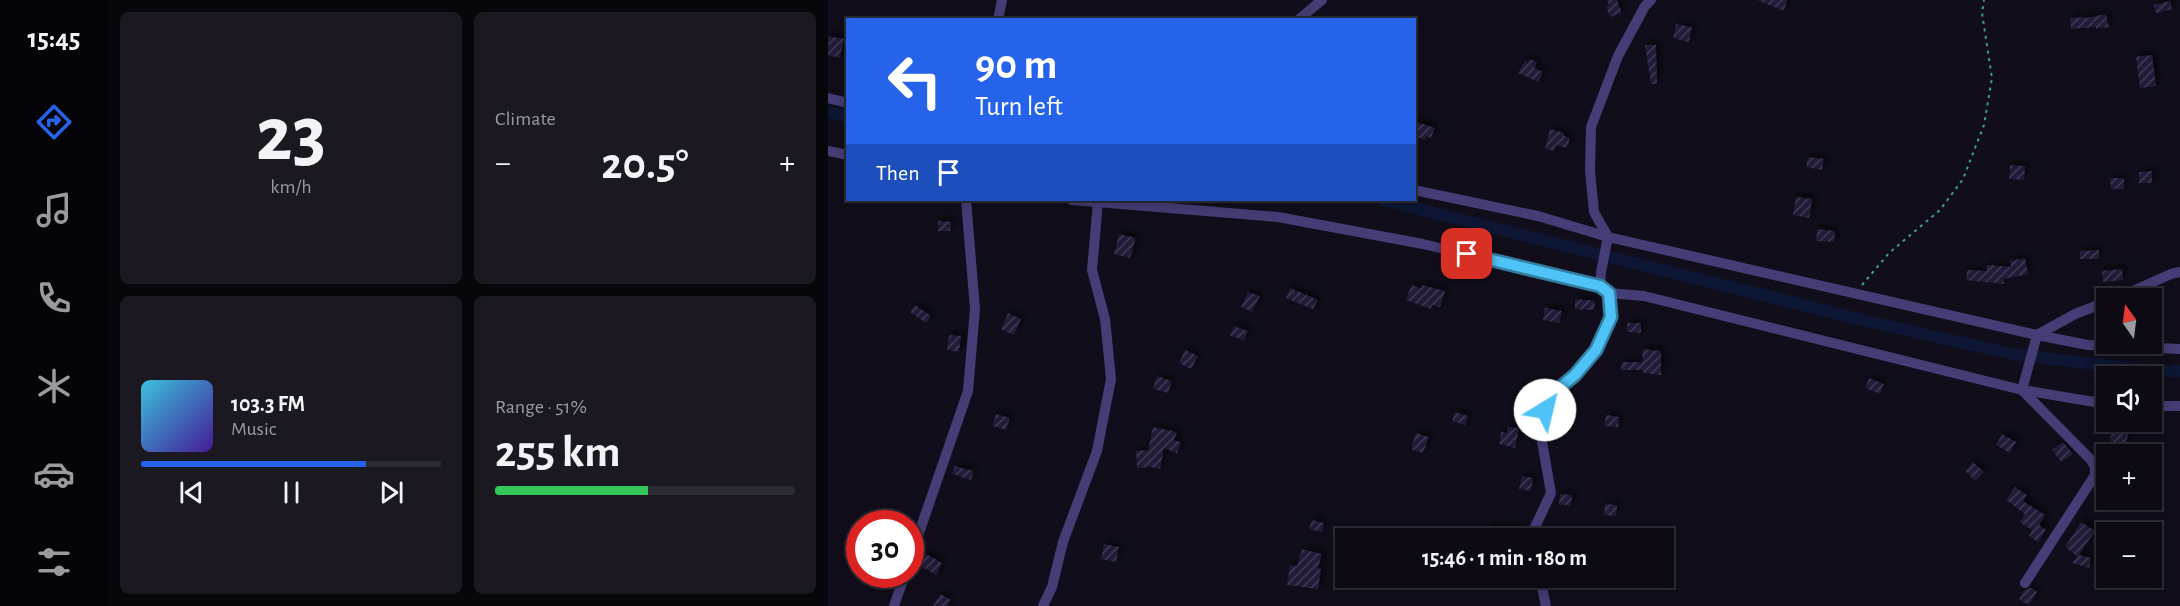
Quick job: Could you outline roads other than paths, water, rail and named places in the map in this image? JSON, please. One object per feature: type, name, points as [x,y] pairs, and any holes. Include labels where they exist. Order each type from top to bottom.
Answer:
[{"type":"street","points":[[998,18],[1002,0]]},
{"type":"street","points":[[1300,18],[1322,0]]},
{"type":"street","points":[[1535,528],[1551,493],[1540,430],[1545,410],[1557,390],[1575,375],[1596,350],[1611,317],[1601,272],[1608,237],[1594,212],[1590,171],[1591,127],[1618,56],[1645,6],[1652,0]]},
{"type":"street","points":[[828,98],[846,102]]},
{"type":"street","points":[[828,151],[846,155]]},
{"type":"street","points":[[1416,190],[1538,216],[1608,237],[2037,335],[2088,345],[2180,349]]},
{"type":"street","points":[[924,518],[968,391],[975,309],[966,201]]},
{"type":"street","points":[[1085,201],[1278,217],[1423,244],[1604,289],[1644,296],[2096,402]]},
{"type":"street","points":[[1043,606],[1052,586],[1063,542],[1097,451],[1112,379],[1105,319],[1092,270],[1098,202]]},
{"type":"street","points":[[2140,288],[2180,272]]},
{"type":"street","points":[[2023,385],[2037,335],[2075,314],[2096,306]]},
{"type":"street","points":[[2023,385],[2095,467],[2095,475],[2025,583]]},
{"type":"street","points":[[2162,406],[2180,406]]},
{"type":"street","points":[[894,606],[900,588]]},
{"type":"street","points":[[1542,588],[1546,606]]},
{"type":"waterway","points":[[828,112],[846,116]]},
{"type":"waterway","points":[[1386,201],[1871,322],[2012,354],[2152,371],[2180,371]]}]
